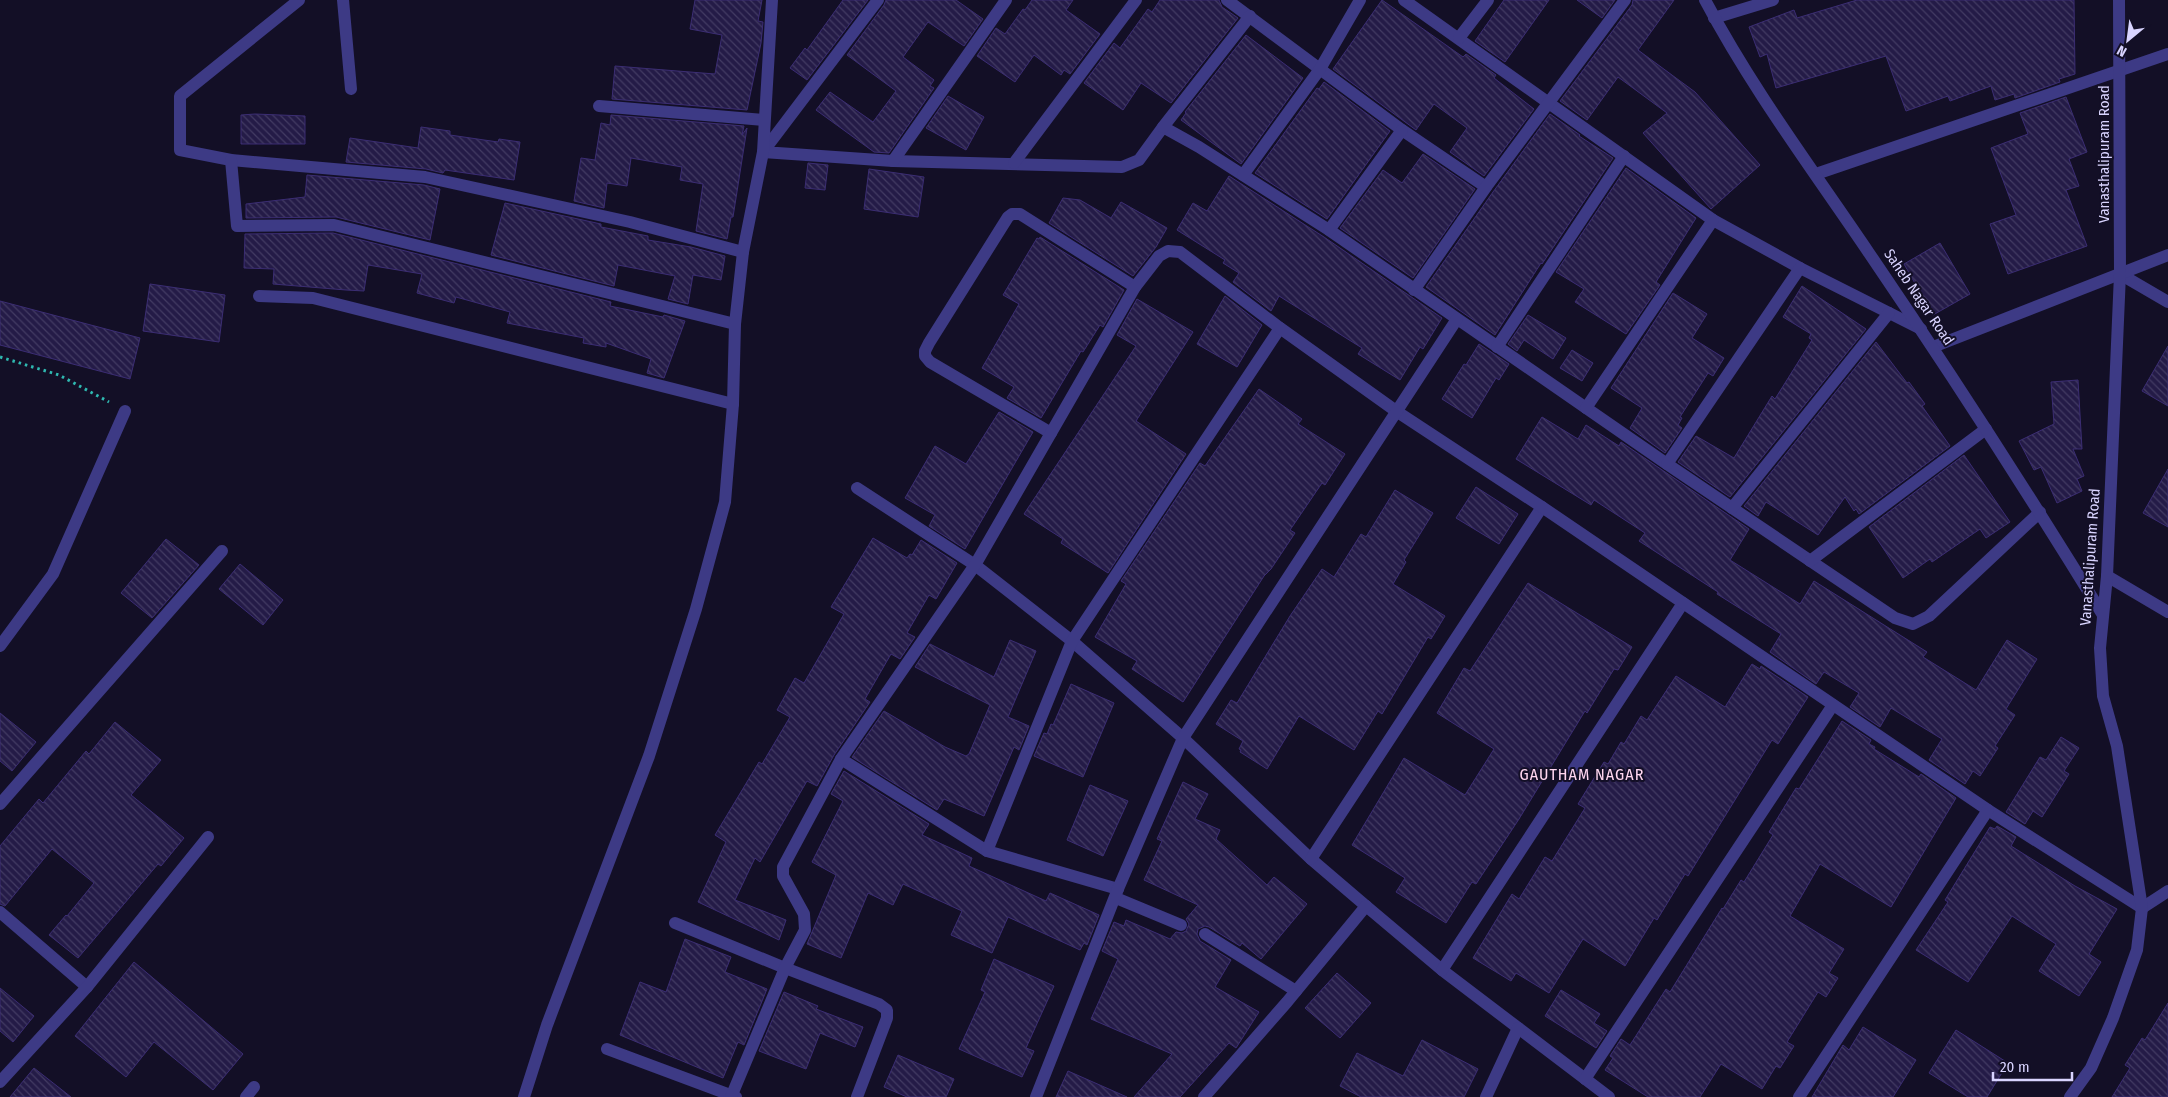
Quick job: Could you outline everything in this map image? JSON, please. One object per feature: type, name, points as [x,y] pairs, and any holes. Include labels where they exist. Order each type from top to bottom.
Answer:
[{"type":"street","points":[[299,0],[180,96],[180,150],[231,160],[425,177],[630,222],[743,252]]},
{"type":"street","points":[[343,0],[351,89]]},
{"type":"street","points":[[524,1097],[547,1026],[649,756],[696,609],[725,502],[733,404],[735,324],[743,252],[763,152],[772,0]]},
{"type":"street","points":[[763,152],[878,0]]},
{"type":"street","points":[[892,160],[1006,0]]},
{"type":"street","points":[[1014,163],[1136,0]]},
{"type":"street","points":[[1227,0],[1402,130],[1486,187]]},
{"type":"street","points":[[1243,175],[1320,69],[1360,0]]},
{"type":"street","points":[[1404,0],[1713,220],[1800,268],[1921,329]]},
{"type":"street","points":[[1459,38],[1488,0]]},
{"type":"street","points":[[1414,290],[1486,187],[1625,0]]},
{"type":"street","name":"Saheb Nagar Road","points":[[1705,0],[1714,18],[1762,95],[1933,347],[2040,512],[2103,615]]},
{"type":"street","points":[[1714,18],[1773,0]]},
{"type":"street","name":"Vanasthalipuram Road","points":[[2070,1097],[2091,1068],[2113,1018],[2137,950],[2142,908],[2117,746],[2102,696],[2100,648],[2107,576],[2120,274],[2119,0]]},
{"type":"street","points":[[763,152],[892,160],[1122,167],[1138,160],[1250,16]]},
{"type":"street","points":[[1816,174],[2168,54]]},
{"type":"street","points":[[599,106],[764,120]]},
{"type":"street","points":[[1163,127],[1329,230],[1667,464],[1895,618],[1913,624],[1928,616],[2040,512]]},
{"type":"street","points":[[1329,230],[1402,130]]},
{"type":"street","points":[[1497,347],[1624,156]]},
{"type":"street","points":[[231,160],[237,226],[334,225],[735,324]]},
{"type":"street","points":[[1051,433],[930,362],[925,356],[929,343],[1008,217],[1012,214],[1020,214],[1135,288]]},
{"type":"street","points":[[1586,408],[1713,220]]},
{"type":"street","points":[[607,1049],[733,1096],[785,968],[805,930],[804,914],[783,876],[783,867],[841,759],[975,565],[1135,288],[1159,256],[1168,251],[1180,252],[1280,328],[1396,411],[1542,507],[1988,810],[2142,908],[2168,891]]},
{"type":"street","points":[[1933,347],[2168,256]]},
{"type":"street","points":[[1667,464],[1800,268]]},
{"type":"street","points":[[2120,274],[2168,302]]},
{"type":"street","points":[[259,296],[313,298],[733,404]]},
{"type":"street","points":[[1732,508],[1889,313]]},
{"type":"street","points":[[1036,1097],[1117,894],[1183,738],[1457,319]]},
{"type":"street","points":[[987,851],[1072,641],[1280,328]]},
{"type":"street","points":[[0,646],[53,574],[125,411]]},
{"type":"street","points":[[1810,561],[1986,429]]},
{"type":"street","points":[[857,488],[975,565],[1072,641],[1183,738],[1311,859],[1366,906],[1442,970],[1609,1097]]},
{"type":"street","points":[[1311,859],[1542,507]]},
{"type":"street","points":[[0,804],[222,551]]},
{"type":"street","points":[[2107,576],[2168,612]]},
{"type":"street","points":[[1442,970],[1683,603]]},
{"type":"street","points":[[1585,1079],[1833,705]]},
{"type":"street","points":[[841,759],[987,851],[1117,894],[1181,925]]},
{"type":"street","points":[[1799,1097],[1988,810]]},
{"type":"street","points":[[0,1082],[87,987],[208,837]]},
{"type":"street","points":[[1204,1097],[1296,991],[1366,906]]},
{"type":"street","points":[[0,912],[87,987]]},
{"type":"street","points":[[675,923],[879,1004],[887,1010],[887,1018],[857,1097]]},
{"type":"street","points":[[1205,934],[1296,991]]},
{"type":"street","points":[[1486,1097],[1518,1028]]},
{"type":"street","points":[[246,1097],[254,1087]]},
{"type":"path","points":[[0,357],[59,375],[125,411]]},
{"type":"building","points":[[695,0],[762,0],[758,21],[763,22],[761,43],[747,110],[612,99],[615,66],[715,74],[722,35],[690,29]]},
{"type":"building","points":[[843,0],[868,0],[807,80],[790,68],[805,48],[807,50]]},
{"type":"building","points":[[886,0],[956,0],[983,19],[964,46],[928,22],[903,57],[934,80],[930,86],[934,88],[889,153],[874,152],[816,110],[830,92],[873,122],[896,91],[847,55]]},
{"type":"building","points":[[1032,0],[1073,0],[1066,10],[1100,34],[1070,74],[1064,70],[1061,75],[1034,55],[1015,82],[977,56],[996,28],[1005,34]]},
{"type":"building","points":[[1160,0],[1219,0],[1222,7],[1238,18],[1171,103],[1141,83],[1123,110],[1084,83],[1114,43],[1120,48],[1148,9],[1152,12]]},
{"type":"building","points":[[1382,0],[1463,57],[1466,54],[1496,75],[1494,78],[1534,109],[1484,176],[1450,152],[1467,128],[1434,104],[1416,130],[1333,69]]},
{"type":"building","points":[[1504,0],[1549,0],[1505,62],[1475,41]]},
{"type":"building","points":[[1577,0],[1615,0],[1602,18]]},
{"type":"building","points":[[1633,0],[1674,0],[1638,50],[1695,92],[1760,165],[1711,209],[1643,133],[1667,113],[1618,77],[1587,120],[1560,101],[1632,5]]},
{"type":"building","points":[[1857,0],[2074,0],[2075,74],[2059,79],[2060,82],[2015,98],[2014,94],[1995,100],[1991,86],[1950,101],[1948,96],[1906,111],[1886,56],[1776,88],[1767,54],[1760,57],[1749,27],[1794,10],[1797,18]]},
{"type":"building","points":[[1246,35],[1303,78],[1241,164],[1181,120],[1185,112]]},
{"type":"building","points":[[1324,82],[1390,131],[1327,219],[1255,173],[1317,88],[1319,89]]},
{"type":"building","points":[[948,96],[984,117],[966,150],[926,128]]},
{"type":"building","points":[[2066,97],[2087,152],[2069,159],[2079,186],[2066,190],[2087,246],[2008,274],[1990,224],[2016,215],[1991,148],[2028,134],[2020,113]]},
{"type":"building","points":[[1550,114],[1613,158],[1541,263],[1495,335],[1426,287]]},
{"type":"building","points":[[241,115],[305,116],[305,144],[241,144]]},
{"type":"building","points":[[611,115],[744,126],[742,135],[747,128],[733,217],[731,217],[727,239],[696,231],[703,184],[680,180],[682,167],[631,158],[627,186],[607,183],[604,208],[574,201],[581,158],[595,160],[601,123],[610,125]]},
{"type":"building","points":[[421,127],[450,131],[450,135],[498,142],[499,139],[520,142],[514,180],[445,170],[443,173],[426,169],[346,162],[350,138],[418,148]]},
{"type":"building","points":[[1423,154],[1475,189],[1413,278],[1340,228],[1383,170],[1402,183]]},
{"type":"building","points":[[808,163],[828,165],[825,190],[805,188]]},
{"type":"building","points":[[1626,168],[1696,218],[1656,282],[1660,285],[1626,334],[1575,302],[1584,289],[1556,272]]},
{"type":"building","points":[[869,169],[924,177],[918,217],[864,209]]},
{"type":"building","points":[[307,175],[424,185],[440,189],[430,240],[336,217],[246,218],[246,204],[305,197]]},
{"type":"building","points":[[1229,176],[1324,237],[1442,318],[1423,349],[1420,347],[1400,380],[1358,354],[1362,348],[1279,296],[1271,311],[1233,282],[1239,273],[1223,263],[1225,260],[1177,230],[1193,203],[1207,211]]},
{"type":"building","points":[[1063,198],[1080,200],[1111,218],[1121,202],[1167,228],[1156,247],[1133,276],[1049,223]]},
{"type":"building","points":[[505,203],[601,224],[601,227],[648,236],[648,240],[691,247],[725,256],[721,280],[693,275],[688,304],[668,299],[675,276],[618,265],[614,286],[491,255]]},
{"type":"building","points":[[333,233],[611,302],[610,306],[663,317],[664,315],[685,321],[664,378],[647,373],[651,359],[606,343],[606,347],[583,343],[584,338],[507,323],[510,312],[456,297],[454,303],[417,293],[422,274],[368,265],[364,291],[273,284],[274,269],[244,268],[245,234]]},
{"type":"building","points":[[1040,237],[1124,290],[1103,327],[1100,325],[1083,352],[1081,351],[1041,418],[1007,398],[1014,387],[982,368],[1019,304],[1003,295],[1037,238],[1039,239]]},
{"type":"building","points":[[1940,243],[1970,294],[1933,315],[1904,264]]},
{"type":"building","points":[[150,284],[225,295],[219,342],[143,331]]},
{"type":"building","points":[[1802,286],[1866,329],[1730,497],[1678,462],[1696,436],[1734,458],[1772,396],[1775,399],[1812,340],[1809,338],[1811,334],[1783,317]]},
{"type":"building","points":[[1673,293],[1707,314],[1692,338],[1724,358],[1713,376],[1708,373],[1680,417],[1682,418],[1678,425],[1682,428],[1665,453],[1630,428],[1642,408],[1611,388]]},
{"type":"building","points":[[1225,296],[1262,325],[1237,367],[1197,344]]},
{"type":"building","points":[[1137,299],[1193,332],[1136,421],[1186,454],[1108,573],[1061,543],[1063,539],[1024,514],[1136,346],[1117,335]]},
{"type":"building","points":[[0,301],[140,338],[130,379],[0,345]]},
{"type":"building","points":[[1528,315],[1566,338],[1553,359],[1524,340],[1517,351],[1508,344]]},
{"type":"building","points":[[1876,342],[1925,404],[1922,406],[1950,446],[1859,514],[1856,509],[1854,511],[1845,497],[1818,535],[1766,502],[1758,516],[1744,506]]},
{"type":"building","points":[[1479,344],[1509,364],[1499,380],[1496,378],[1472,418],[1442,399]]},
{"type":"building","points":[[2168,346],[2168,406],[2142,391]]},
{"type":"building","points":[[1572,350],[1593,363],[1582,381],[1560,368]]},
{"type":"building","points":[[2078,380],[2082,449],[2073,449],[2084,476],[2077,479],[2082,491],[2057,503],[2041,467],[2034,470],[2019,441],[2054,424],[2051,382]]},
{"type":"building","points":[[1259,389],[1302,419],[1298,424],[1345,454],[1325,485],[1322,483],[1290,530],[1295,533],[1271,569],[1264,576],[1183,702],[1132,669],[1137,661],[1095,637],[1126,584],[1121,581],[1200,463],[1205,466]]},
{"type":"building","points":[[999,412],[1033,432],[965,549],[929,526],[935,515],[905,498],[935,446],[966,464]]},
{"type":"building","points":[[1542,417],[1578,439],[1586,425],[1619,446],[1621,442],[1749,529],[1730,560],[1800,604],[1814,581],[1927,652],[1923,657],[1976,690],[2007,640],[2037,659],[2006,709],[2015,715],[1995,746],[1998,748],[1980,776],[1973,771],[1965,784],[1929,760],[1942,739],[1891,708],[1880,727],[1850,707],[1859,693],[1824,672],[1816,684],[1770,652],[1781,634],[1717,594],[1718,592],[1639,541],[1645,533],[1594,500],[1591,505],[1516,459]]},
{"type":"building","points":[[1964,455],[2010,522],[1986,538],[1980,529],[1932,562],[1930,559],[1903,578],[1869,527]]},
{"type":"building","points":[[2168,469],[2168,527],[2143,513]]},
{"type":"building","points":[[1476,487],[1518,514],[1499,544],[1456,518]]},
{"type":"building","points":[[1395,490],[1433,513],[1404,560],[1406,562],[1393,584],[1445,616],[1431,639],[1428,637],[1382,714],[1378,711],[1354,750],[1299,716],[1267,769],[1240,752],[1241,750],[1239,749],[1243,741],[1216,724],[1231,700],[1237,703],[1290,616],[1322,569],[1334,577],[1361,534],[1366,537]]},
{"type":"building","points":[[873,538],[907,558],[910,554],[912,555],[921,540],[957,563],[936,599],[929,595],[907,633],[915,637],[900,659],[891,654],[865,699],[870,702],[834,755],[817,786],[807,781],[760,862],[755,858],[735,900],[786,920],[779,940],[698,902],[726,842],[715,835],[759,762],[762,764],[790,717],[777,710],[795,678],[804,683],[844,614],[831,607]]},
{"type":"building","points":[[166,539],[199,565],[152,618],[121,593]]},
{"type":"building","points":[[240,564],[283,600],[263,625],[219,589]]},
{"type":"building","points":[[1528,583],[1632,647],[1618,670],[1614,669],[1587,713],[1585,711],[1519,819],[1476,884],[1472,882],[1446,923],[1396,892],[1405,878],[1352,845],[1404,758],[1465,795],[1494,749],[1437,713],[1464,668],[1470,671]]},
{"type":"building","points":[[1010,640],[1036,651],[1008,717],[1029,726],[1019,750],[1014,747],[984,816],[944,799],[937,810],[852,757],[884,711],[945,747],[966,756],[969,754],[990,705],[915,667],[930,644],[994,677]]},
{"type":"building","points":[[1752,664],[1760,669],[1761,666],[1808,697],[1778,744],[1772,740],[1688,876],[1685,874],[1657,920],[1654,918],[1625,966],[1583,939],[1549,993],[1516,973],[1511,981],[1473,958],[1512,894],[1519,899],[1545,857],[1552,861],[1585,808],[1578,804],[1604,762],[1608,764],[1621,742],[1624,744],[1641,716],[1647,720],[1676,676],[1725,707]]},
{"type":"building","points":[[1071,684],[1114,703],[1083,777],[1034,756],[1044,733],[1047,734],[1051,724],[1053,725]]},
{"type":"building","points":[[0,713],[36,742],[12,771],[0,761]]},
{"type":"building","points":[[1842,721],[1871,740],[1869,744],[1875,747],[1874,749],[1919,777],[1921,774],[1956,798],[1891,907],[1820,864],[1790,916],[1844,949],[1829,973],[1838,978],[1826,997],[1818,992],[1787,1042],[1794,1046],[1780,1068],[1776,1066],[1762,1089],[1721,1064],[1700,1097],[1648,1097],[1605,1070],[1613,1058],[1610,1056],[1621,1039],[1630,1045],[1666,989],[1670,992],[1722,908],[1741,880],[1744,882],[1773,835],[1769,832],[1796,788],[1799,789]]},
{"type":"building","points":[[115,722],[161,760],[131,795],[184,838],[161,866],[158,864],[78,958],[49,935],[94,883],[52,849],[5,906],[0,904],[0,846],[39,799],[43,803],[86,751],[89,754]]},
{"type":"building","points":[[2061,737],[2079,748],[2064,771],[2069,774],[2042,817],[2033,811],[2025,824],[2006,812],[2040,757],[2046,760]]},
{"type":"building","points":[[844,771],[929,824],[922,835],[972,858],[969,866],[1046,901],[1050,893],[1099,915],[1087,945],[1084,943],[1080,950],[1008,917],[992,953],[951,935],[962,911],[903,884],[893,905],[868,893],[841,958],[807,944],[836,875],[812,862],[843,801],[831,794]]},
{"type":"building","points":[[1183,782],[1208,794],[1195,819],[1220,830],[1216,839],[1267,885],[1274,877],[1307,904],[1261,959],[1242,943],[1240,946],[1209,927],[1205,926],[1198,929],[1197,934],[1200,941],[1231,960],[1215,987],[1259,1012],[1236,1048],[1229,1043],[1180,1097],[1134,1097],[1172,1054],[1091,1019],[1118,959],[1102,951],[1114,922],[1124,926],[1126,920],[1170,939],[1176,932],[1182,933],[1186,931],[1189,924],[1186,919],[1198,905],[1144,880],[1162,841],[1157,839]]},
{"type":"building","points":[[1090,785],[1128,801],[1103,856],[1067,840]]},
{"type":"building","points":[[1997,826],[2016,837],[2011,846],[2075,886],[2117,909],[2089,954],[2101,962],[2079,996],[2039,971],[2056,944],[2012,916],[1968,982],[1916,950],[1948,902],[1945,900],[1990,827],[1995,829]]},
{"type":"building","points":[[685,939],[731,957],[725,972],[767,989],[744,1045],[738,1042],[723,1078],[620,1035],[640,982],[666,992]]},
{"type":"building","points":[[994,959],[1054,986],[1026,1048],[1034,1051],[1022,1077],[959,1049],[985,992],[981,990]]},
{"type":"building","points":[[134,962],[243,1054],[213,1090],[154,1042],[126,1077],[75,1036]]},
{"type":"building","points":[[1337,973],[1371,1003],[1340,1038],[1305,1008]]},
{"type":"building","points":[[0,988],[34,1016],[13,1042],[0,1031]]},
{"type":"building","points":[[1561,990],[1600,1014],[1594,1023],[1607,1031],[1596,1048],[1545,1016]]},
{"type":"building","points":[[784,992],[818,1006],[816,1009],[863,1027],[855,1047],[820,1033],[806,1069],[759,1051]]},
{"type":"building","points":[[2168,1003],[2168,1097],[2112,1097],[2130,1068],[2125,1065],[2142,1038],[2145,1040]]},
{"type":"building","points":[[1863,1027],[1916,1060],[1893,1097],[1812,1097],[1843,1045],[1849,1050]]},
{"type":"building","points":[[1956,1030],[2008,1063],[1987,1097],[1968,1097],[1929,1073]]},
{"type":"building","points":[[1422,1040],[1478,1069],[1464,1097],[1361,1097],[1340,1086],[1357,1053],[1403,1076]]},
{"type":"building","points":[[898,1055],[954,1079],[946,1097],[907,1097],[884,1087]]},
{"type":"building","points":[[34,1068],[71,1097],[10,1097]]},
{"type":"building","points":[[1068,1071],[1127,1097],[1056,1097]]},
{"type":"district","name":"GAUTHAM NAGAR","points":[[1582,774]]}]
